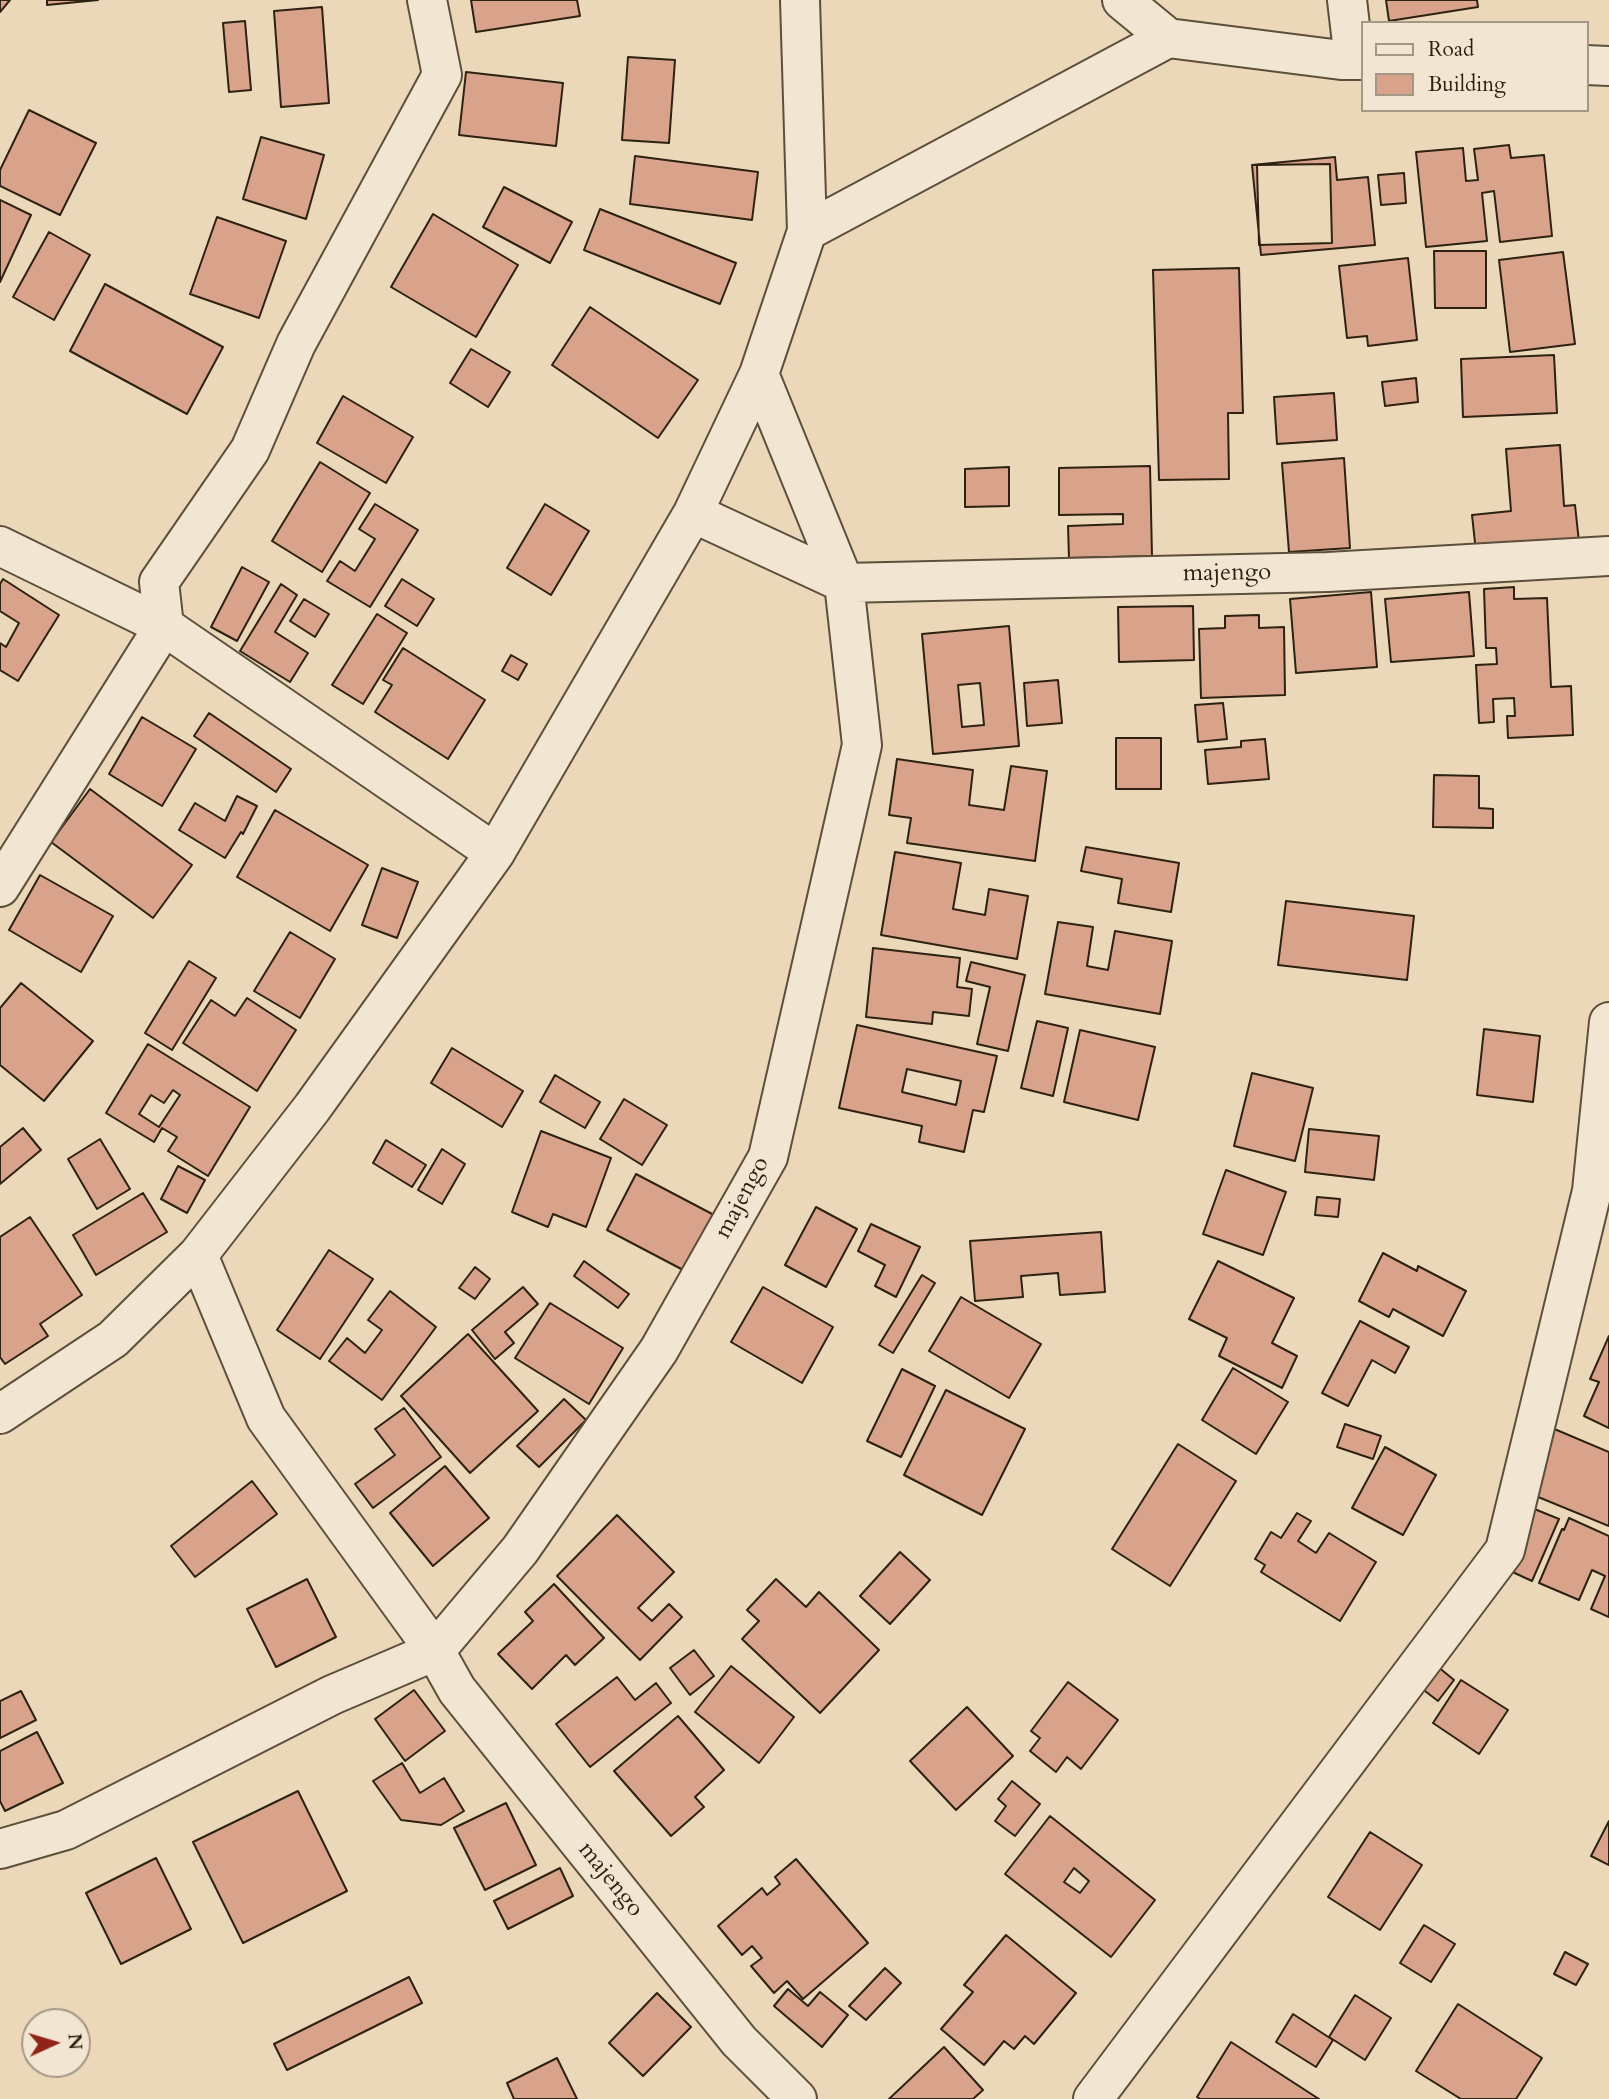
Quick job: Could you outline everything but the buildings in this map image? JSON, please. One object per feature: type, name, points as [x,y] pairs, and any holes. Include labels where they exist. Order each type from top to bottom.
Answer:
[{"type":"street","points":[[0,887],[164,626],[159,582],[250,450],[296,344],[442,75],[427,0]]},
{"type":"street","points":[[0,1414],[113,1339],[198,1255],[312,1108],[495,853],[693,513],[759,374],[807,231],[800,0]]},
{"type":"street","points":[[1122,0],[1168,38],[1358,60],[1348,0]]},
{"type":"street","points":[[807,231],[1168,38]]},
{"type":"street","points":[[1588,65],[1609,65]]},
{"type":"street","name":"majengo","points":[[435,1651],[520,1550],[659,1350],[768,1157],[862,745],[844,583],[759,374]]},
{"type":"street","name":"majengo","points":[[693,513],[844,583],[1328,572],[1609,556]]},
{"type":"street","points":[[0,547],[164,626],[495,853]]},
{"type":"street","points":[[1093,2099],[1505,1550],[1592,1191],[1609,1022]]},
{"type":"street","name":"majengo","points":[[198,1255],[266,1418],[435,1651],[457,1690],[739,2041],[797,2099]]},
{"type":"street","points":[[0,1849],[66,1830],[332,1695],[435,1651]]}]
